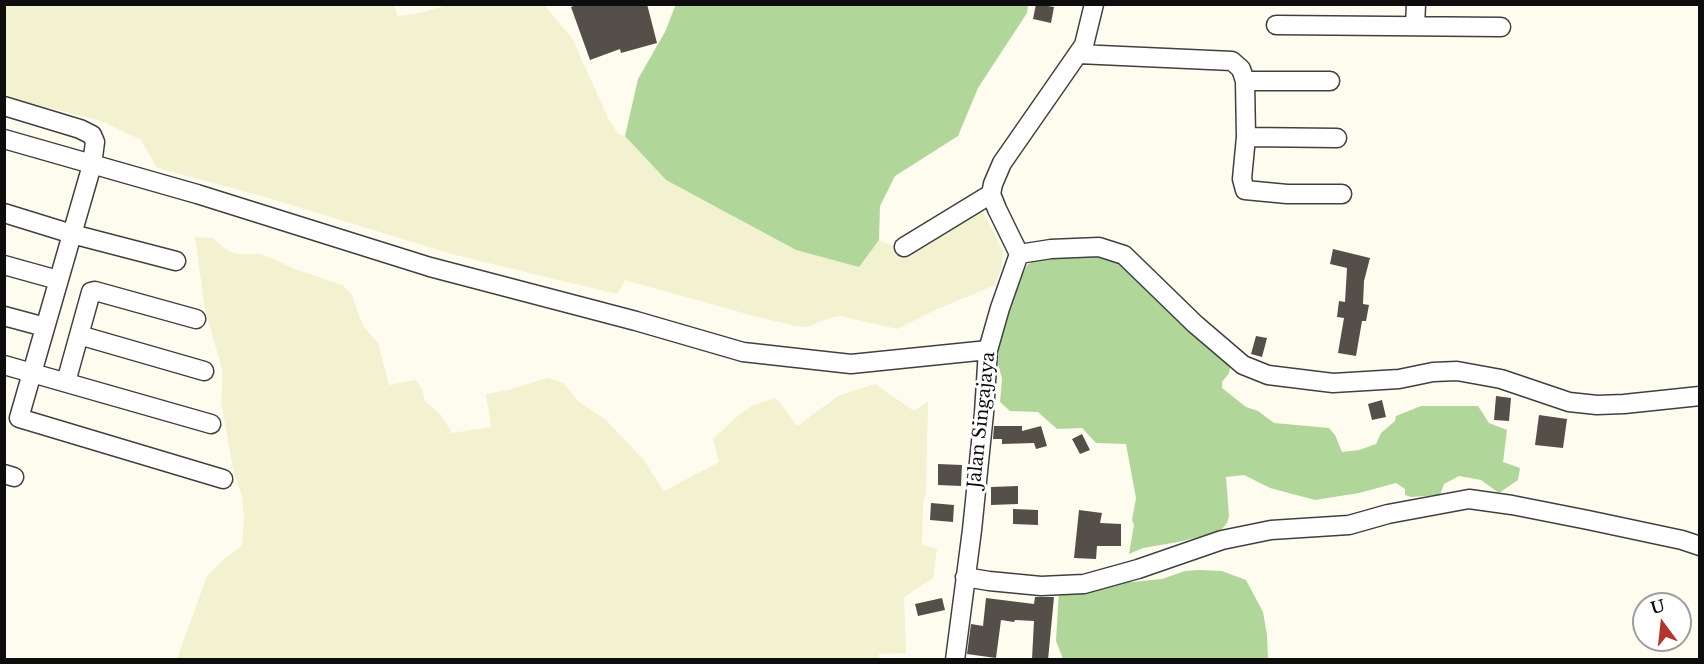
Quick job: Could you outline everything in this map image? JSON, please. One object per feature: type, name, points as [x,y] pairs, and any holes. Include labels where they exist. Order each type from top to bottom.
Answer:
[{"type":"street","points":[[1094,4],[1084,45],[1002,163],[993,184],[992,194],[1006,231],[1020,254],[1051,249],[1099,247],[1125,255],[1195,324],[1243,365],[1268,375],[1333,383],[1399,379],[1457,370],[1501,379],[1569,402],[1597,405],[1624,405],[1700,396]]},
{"type":"street","points":[[1415,27],[1416,4]]},
{"type":"street","points":[[1276,25],[1502,27]]},
{"type":"street","points":[[1078,54],[1232,61],[1240,69],[1245,81],[1246,137],[1242,179],[1245,190],[1287,194],[1342,194]]},
{"type":"street","points":[[1245,81],[1330,81]]},
{"type":"street","points":[[4,106],[80,129],[92,135],[95,142],[92,165],[32,372],[12,416],[223,479]]},
{"type":"street","points":[[1246,137],[1337,138]]},
{"type":"street","points":[[4,139],[197,194],[430,267],[636,321],[743,352],[850,364],[988,350]]},
{"type":"street","points":[[904,247],[992,194]]},
{"type":"street","points":[[4,213],[72,234],[176,261]]},
{"type":"street","name":"Jalan Singajaya","points":[[956,660],[983,424],[988,350],[1000,308],[1020,254]]},
{"type":"street","points":[[4,265],[58,280]]},
{"type":"street","points":[[66,382],[92,292],[196,319]]},
{"type":"street","points":[[4,316],[45,327]]},
{"type":"street","points":[[79,335],[204,371]]},
{"type":"street","points":[[4,364],[211,424]]},
{"type":"street","points":[[965,577],[1041,586],[1084,584],[1138,569],[1222,540],[1271,530],[1349,525],[1388,514],[1469,499],[1535,509],[1694,541]]},
{"type":"green space","points":[[393,4],[398,16],[448,5],[544,5],[572,38],[608,118],[618,134],[625,136],[666,180],[796,250],[858,266],[879,240],[902,250],[979,205],[1003,251],[1001,270],[995,285],[897,329],[840,316],[808,327],[796,326],[625,280],[617,294],[455,255],[262,196],[157,168],[141,140],[102,121],[5,97],[5,5]]},
{"type":"green space","points":[[676,4],[1028,5],[1027,13],[978,88],[958,136],[895,176],[880,206],[879,240],[859,267],[796,250],[666,180],[625,136],[638,79],[665,32]]},
{"type":"green space","points":[[195,237],[213,238],[225,249],[236,254],[260,254],[342,285],[351,293],[363,326],[378,343],[389,385],[416,380],[422,389],[425,401],[441,415],[452,433],[491,427],[486,394],[547,378],[563,383],[579,402],[606,420],[643,459],[664,491],[719,462],[713,439],[741,413],[752,406],[774,398],[779,401],[797,426],[838,396],[875,384],[914,411],[928,402],[922,545],[937,549],[933,578],[904,597],[906,653],[879,654],[879,660],[177,659],[207,576],[225,558],[242,546],[244,518],[242,496],[234,474],[221,402],[223,372],[205,310]]},
{"type":"green space","points":[[1091,253],[1114,257],[1223,353],[1230,368],[1222,382],[1222,388],[1246,407],[1258,411],[1274,423],[1329,428],[1335,435],[1342,452],[1359,450],[1376,444],[1381,433],[1395,421],[1396,416],[1421,406],[1478,406],[1489,423],[1507,430],[1503,462],[1520,468],[1518,480],[1499,493],[1481,480],[1459,476],[1444,484],[1440,495],[1411,497],[1405,495],[1405,489],[1396,483],[1359,493],[1315,500],[1270,488],[1244,475],[1226,477],[1229,516],[1222,529],[1212,534],[1143,548],[1129,554],[1136,498],[1126,444],[1096,443],[1082,428],[1057,429],[1038,412],[1010,411],[1000,402],[1002,379],[998,364],[999,342],[1013,290],[1028,264],[1044,258]]},
{"type":"green space","points":[[1185,571],[1222,571],[1246,580],[1263,612],[1268,659],[1063,659],[1056,641],[1059,590],[1122,580],[1132,582],[1162,579]]},
{"type":"building","points":[[578,4],[647,4],[657,43],[621,53],[620,49],[590,60],[571,7]]},
{"type":"building","points":[[1036,4],[1054,7],[1051,23],[1033,19]]},
{"type":"building","points":[[1333,249],[1370,258],[1364,281],[1363,304],[1369,305],[1366,321],[1362,321],[1356,356],[1338,353],[1344,318],[1337,317],[1339,301],[1345,302],[1347,268],[1330,264]]},
{"type":"building","points":[[1256,336],[1267,338],[1262,357],[1251,354]]},
{"type":"building","points":[[1496,396],[1511,398],[1509,421],[1494,420]]},
{"type":"building","points":[[1382,400],[1386,417],[1372,420],[1368,404]]},
{"type":"building","points":[[1539,415],[1567,419],[1563,448],[1535,445]]},
{"type":"building","points":[[994,426],[1022,426],[1022,431],[1041,426],[1047,446],[1036,449],[1034,443],[1002,444],[1002,439],[993,439]]},
{"type":"building","points":[[1082,434],[1090,450],[1080,454],[1072,439]]},
{"type":"building","points":[[938,464],[962,465],[961,486],[938,485]]},
{"type":"building","points":[[1018,486],[1018,504],[991,505],[991,487]]},
{"type":"building","points":[[931,503],[954,505],[953,522],[930,520]]},
{"type":"building","points":[[1013,509],[1038,510],[1038,525],[1013,524]]},
{"type":"building","points":[[1079,510],[1102,513],[1100,523],[1121,524],[1121,546],[1097,546],[1096,559],[1074,558]]},
{"type":"building","points":[[1035,597],[1054,597],[1048,660],[1032,659],[1034,621],[1001,620],[996,658],[967,654],[971,624],[983,626],[986,598],[1034,604]]},
{"type":"building","points":[[942,598],[945,610],[918,616],[915,604]]}]
